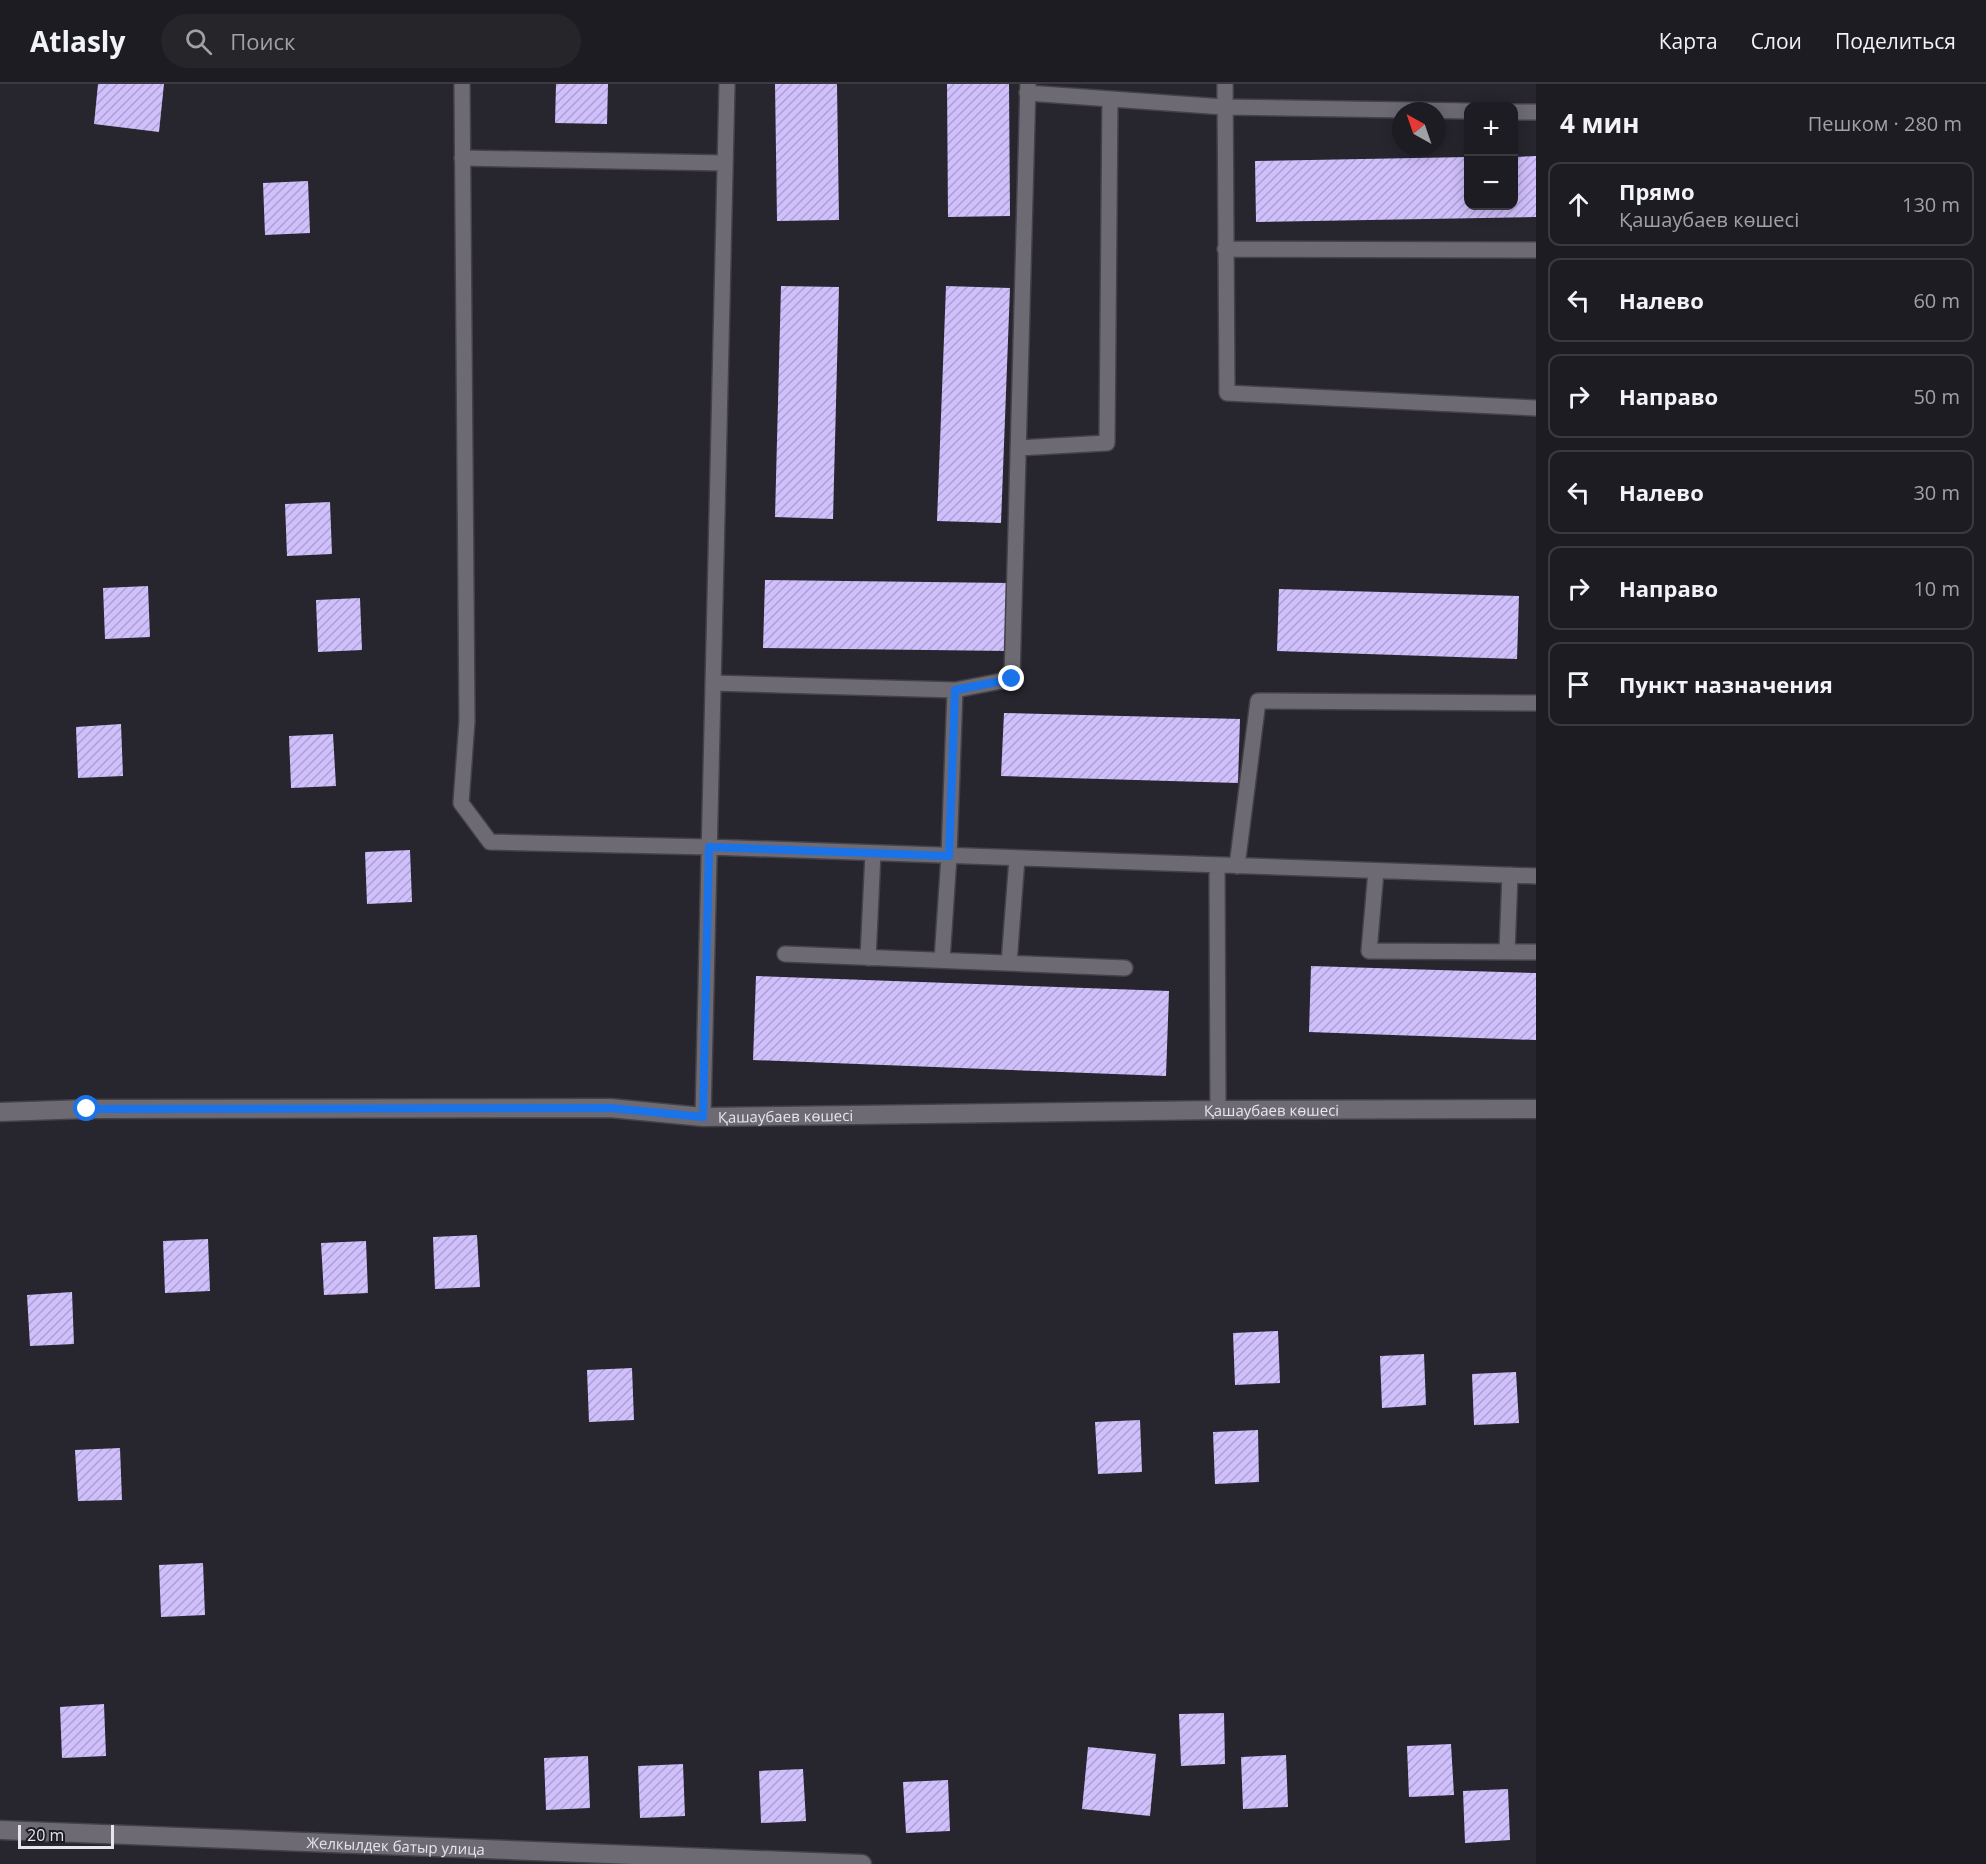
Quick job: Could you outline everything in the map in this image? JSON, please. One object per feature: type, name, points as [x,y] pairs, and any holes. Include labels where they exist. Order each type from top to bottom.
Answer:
[{"type":"street","name":"Қашаубаев көшесі","points":[[0,1112],[87,1109],[610,1108],[703,1117],[1218,1110],[1536,1109]]},
{"type":"street","name":"Желкылдек батыр улица","points":[[0,1830],[862,1864]]},
{"type":"lane","points":[[462,84],[467,721],[461,803],[490,842],[709,847],[1536,876]]},
{"type":"lane","points":[[703,1117],[727,84]]},
{"type":"lane","points":[[1225,84],[1227,393],[1536,408]]},
{"type":"lane","points":[[713,683],[955,690],[1012,679],[1027,89],[1110,99],[1224,107],[1464,111]]},
{"type":"lane","points":[[1018,448],[1107,443],[1110,99]]},
{"type":"lane","points":[[1518,112],[1536,112]]},
{"type":"lane","points":[[462,158],[725,163]]},
{"type":"lane","points":[[1226,249],[1536,250]]},
{"type":"lane","points":[[942,960],[949,856],[955,690]]},
{"type":"lane","points":[[1237,866],[1258,701],[1536,703]]},
{"type":"lane","points":[[868,958],[873,853]]},
{"type":"lane","points":[[1009,963],[1017,858]]},
{"type":"lane","points":[[1217,865],[1218,1110]]},
{"type":"lane","points":[[1376,871],[1369,951],[1536,952]]},
{"type":"lane","points":[[1507,951],[1510,875]]},
{"type":"lane","points":[[785,954],[1125,968]]},
{"type":"building","points":[[98,84],[164,84],[159,132],[94,124]]},
{"type":"building","points":[[556,84],[608,84],[607,124],[555,123]]},
{"type":"building","points":[[775,84],[837,84],[839,220],[777,221]]},
{"type":"building","points":[[947,84],[1009,84],[1010,216],[948,217]]},
{"type":"building","points":[[1536,156],[1536,217],[1256,222],[1255,161],[1464,157],[1464,210],[1518,210],[1518,157]]},
{"type":"building","points":[[308,181],[310,233],[265,235],[263,183]]},
{"type":"building","points":[[781,286],[839,287],[833,519],[775,517]]},
{"type":"building","points":[[946,286],[1010,288],[1001,523],[937,521]]},
{"type":"building","points":[[330,502],[332,554],[287,556],[285,504]]},
{"type":"building","points":[[765,580],[1010,583],[1009,651],[763,648]]},
{"type":"building","points":[[148,586],[150,637],[105,639],[103,588]]},
{"type":"building","points":[[1279,589],[1519,596],[1517,659],[1277,651]]},
{"type":"building","points":[[360,598],[362,650],[318,652],[316,600]]},
{"type":"building","points":[[1004,713],[1240,719],[1238,783],[1001,776]]},
{"type":"building","points":[[121,724],[123,776],[78,778],[76,727]]},
{"type":"building","points":[[333,734],[336,786],[291,788],[289,736]]},
{"type":"building","points":[[410,850],[412,902],[367,904],[365,852]]},
{"type":"building","points":[[1311,966],[1536,973],[1536,1040],[1309,1032]]},
{"type":"building","points":[[756,976],[1169,991],[1166,1076],[753,1060]]},
{"type":"building","points":[[477,1235],[480,1287],[435,1289],[433,1237]]},
{"type":"building","points":[[208,1239],[210,1291],[165,1293],[163,1241]]},
{"type":"building","points":[[366,1241],[368,1293],[324,1295],[321,1243]]},
{"type":"building","points":[[72,1292],[74,1344],[30,1346],[27,1295]]},
{"type":"building","points":[[1278,1331],[1280,1383],[1235,1385],[1233,1333]]},
{"type":"building","points":[[1424,1354],[1426,1405],[1382,1408],[1380,1356]]},
{"type":"building","points":[[632,1368],[634,1420],[589,1422],[587,1370]]},
{"type":"building","points":[[1516,1372],[1519,1423],[1474,1425],[1472,1374]]},
{"type":"building","points":[[1140,1420],[1142,1472],[1098,1474],[1095,1422]]},
{"type":"building","points":[[1258,1430],[1259,1482],[1215,1484],[1213,1432]]},
{"type":"building","points":[[120,1448],[122,1500],[78,1501],[75,1450]]},
{"type":"building","points":[[203,1563],[205,1615],[161,1617],[159,1565]]},
{"type":"building","points":[[104,1704],[106,1756],[62,1758],[60,1707]]},
{"type":"building","points":[[1224,1713],[1225,1764],[1181,1766],[1179,1714]]},
{"type":"building","points":[[1451,1744],[1454,1795],[1409,1797],[1407,1746]]},
{"type":"building","points":[[1088,1747],[1156,1754],[1150,1816],[1082,1809]]},
{"type":"building","points":[[1286,1755],[1288,1807],[1243,1809],[1241,1757]]},
{"type":"building","points":[[588,1756],[590,1808],[546,1810],[544,1758]]},
{"type":"building","points":[[683,1764],[685,1816],[640,1818],[638,1766]]},
{"type":"building","points":[[803,1769],[806,1821],[761,1823],[759,1771]]},
{"type":"building","points":[[948,1780],[950,1831],[906,1833],[903,1782]]},
{"type":"building","points":[[1508,1789],[1510,1840],[1465,1843],[1463,1791]]},
{"type":"route","points":[[87,1109],[610,1108],[703,1117],[709,847],[949,856],[955,690],[1012,679]]}]
